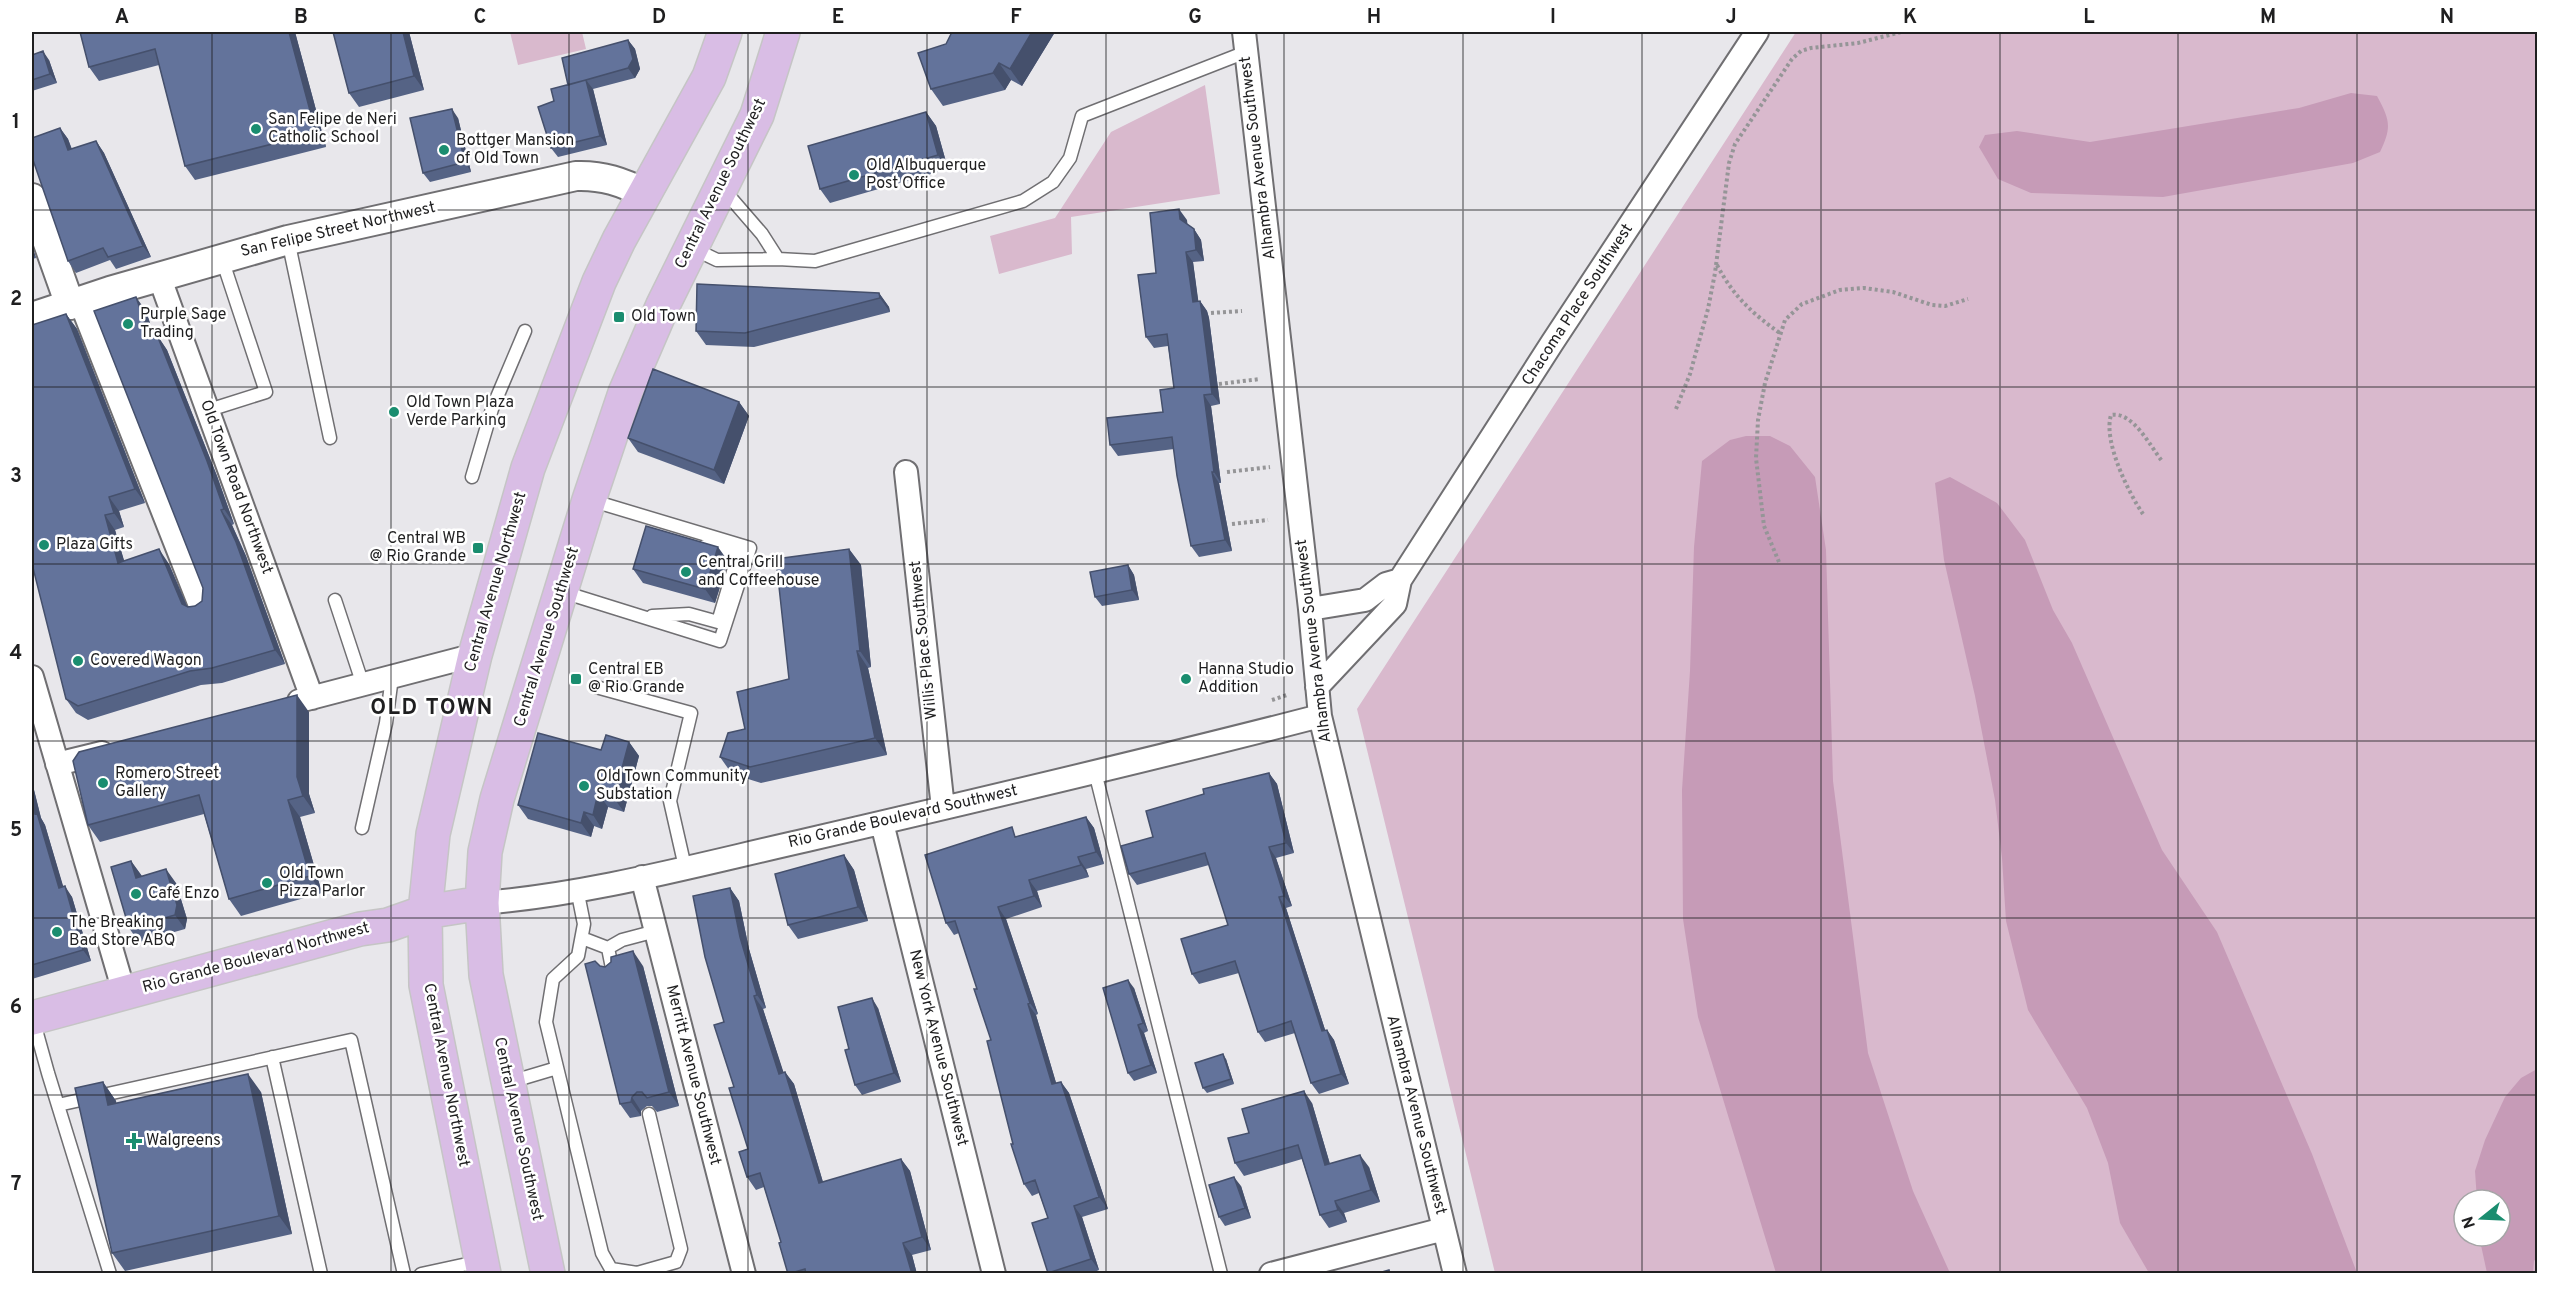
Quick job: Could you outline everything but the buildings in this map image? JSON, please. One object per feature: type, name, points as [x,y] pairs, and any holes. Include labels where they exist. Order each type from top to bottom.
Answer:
[{"type":"main road","name":"Central Avenue Northwest","points":[[483,1267],[426,985],[425,912],[433,834],[475,655],[528,468],[599,282],[619,240],[709,77],[725,32]]},
{"type":"main road","name":"Central Avenue Southwest","points":[[548,1274],[486,975],[482,903],[485,852],[497,799],[589,500],[625,393],[691,247],[757,115],[783,32]]},
{"type":"main road","name":"Rio Grande Boulevard Northwest","points":[[32,1018],[360,929],[388,925],[425,912],[482,903]]},
{"type":"street","name":"Chacoma Place Southwest","points":[[1317,687],[1395,604],[1401,580],[1552,343],[1757,32]]},
{"type":"street","name":"Alhambra Avenue Southwest","points":[[1245,42],[1310,609],[1320,716],[1455,1274]]},
{"type":"street","name":"San Felipe Street Northwest","points":[[32,316],[159,276],[288,240],[576,176],[596,175],[614,179],[646,194]]},
{"type":"street","points":[[32,198],[201,608]]},
{"type":"street","name":"Old Town Road Northwest","points":[[159,276],[312,698]]},
{"type":"street","name":"Willis Place Southwest","points":[[906,472],[943,808]]},
{"type":"street","points":[[1310,609],[1365,600],[1386,584],[1401,580]]},
{"type":"street","points":[[278,706],[475,655]]},
{"type":"street","points":[[32,677],[124,992]]},
{"type":"street","name":"Rio Grande Boulevard Southwest","points":[[482,903],[520,900],[642,877],[882,823],[1320,716]]},
{"type":"street","points":[[57,764],[122,747]]},
{"type":"street","name":"New York Avenue Southwest","points":[[882,823],[994,1274]]},
{"type":"street","name":"Merritt Avenue Southwest","points":[[642,877],[744,1274]]},
{"type":"street","points":[[1271,1274],[1444,1229]]},
{"type":"lane","points":[[691,247],[717,260],[815,261],[1023,201],[1053,182],[1070,158],[1082,116],[1245,42]]},
{"type":"lane","points":[[721,186],[762,234],[778,259]]},
{"type":"lane","points":[[288,240],[330,438]]},
{"type":"lane","points":[[209,410],[266,392],[222,258]]},
{"type":"lane","points":[[472,477],[492,409],[525,331]]},
{"type":"lane","points":[[562,591],[720,641],[750,548],[589,500]]},
{"type":"lane","points":[[642,616],[689,614],[718,622],[738,555],[669,536],[660,521]]},
{"type":"lane","points":[[335,600],[363,685]]},
{"type":"lane","points":[[362,828],[386,723],[392,677]]},
{"type":"lane","points":[[596,687],[691,713],[670,801],[685,867]]},
{"type":"lane","points":[[1095,772],[1221,1274]]},
{"type":"lane","points":[[577,889],[584,924],[578,956],[553,979],[546,1022],[602,1253],[611,1269],[637,1273],[676,1262],[681,1249],[648,1114]]},
{"type":"lane","points":[[609,948],[622,939],[656,931]]},
{"type":"lane","points":[[582,938],[609,948]]},
{"type":"lane","points":[[609,948],[613,973]]},
{"type":"lane","points":[[32,1018],[110,1274]]},
{"type":"lane","points":[[58,1105],[351,1040],[404,1274]]},
{"type":"lane","points":[[273,1057],[321,1274]]},
{"type":"lane","points":[[508,1082],[557,1068]]},
{"type":"lane","points":[[421,1274],[483,1267]]},
{"type":"path","points":[[1676,409],[1699,345],[1716,263],[1729,163],[1735,144],[1792,59],[1801,51],[1901,32]]},
{"type":"path","points":[[1716,263],[1737,297],[1749,310],[1781,334]]},
{"type":"path","points":[[1779,562],[1764,526],[1756,458],[1758,420],[1765,383],[1785,320],[1803,304],[1840,291],[1864,288],[1893,292],[1932,305],[1945,306],[1968,299]]},
{"type":"path","points":[[1211,313],[1242,311]]},
{"type":"path","points":[[1219,384],[1264,378]]},
{"type":"path","points":[[2143,514],[2132,497],[2110,438],[2108,424],[2111,415],[2122,415],[2131,421],[2162,461]]},
{"type":"path","points":[[1227,472],[1273,467]]},
{"type":"path","points":[[1232,524],[1268,520]]},
{"type":"path","points":[[1272,700],[1287,695]]},
{"type":"shaded area","points":[[510,32],[582,32],[586,49],[518,65]]},
{"type":"shaded area","points":[[1796,32],[2537,32],[2537,1273],[1495,1273],[1357,709]]},
{"type":"shaded area","points":[[1205,85],[1220,194],[1071,217],[1072,254],[999,274],[990,236],[1055,218],[1111,132]]},
{"type":"shaded area","points":[[2351,93],[2377,96],[2381,104],[2387,118],[2388,130],[2380,152],[2353,163],[2163,197],[2031,193],[1998,179],[1979,147],[1985,135],[2017,131],[2090,142],[2299,108]]},
{"type":"shaded area","points":[[1746,436],[1770,436],[1790,446],[1815,477],[1826,550],[1833,781],[1868,1053],[1913,1191],[1950,1273],[1776,1273],[1698,1017],[1683,919],[1682,790],[1690,671],[1694,547],[1702,461],[1730,440]]},
{"type":"shaded area","points":[[1950,477],[1997,503],[2025,540],[2053,610],[2072,643],[2162,850],[2217,932],[2312,1154],[2357,1273],[2149,1273],[2120,1223],[2108,1163],[2087,1108],[2028,1010],[2006,921],[1995,800],[1975,696],[1944,560],[1935,483]]},
{"type":"shaded area","points":[[2537,1069],[2537,1257],[2534,1261],[2533,1273],[2487,1273],[2482,1248],[2512,1248],[2512,1188],[2476,1188],[2475,1171],[2485,1140],[2505,1097],[2521,1078]]},
{"type":"place","name":"San Felipe de Neri Catholic School","points":[[256,129]]},
{"type":"place","name":"Bottger Mansion of Old Town","points":[[444,150]]},
{"type":"place","name":"Old Albuquerque Post Office","points":[[854,175]]},
{"type":"place","name":"Old Town","points":[[619,317]]},
{"type":"place","name":"Purple Sage Trading","points":[[128,324]]},
{"type":"place","name":"Old Town Plaza Verde Parking","points":[[394,412]]},
{"type":"place","name":"Plaza Gifts","points":[[44,545]]},
{"type":"place","name":"Central WB @ Rio Grande","points":[[478,548]]},
{"type":"place","name":"Central Grill and Coffeehouse","points":[[686,572]]},
{"type":"place","name":"Covered Wagon","points":[[78,661]]},
{"type":"place","name":"Central EB @ Rio Grande","points":[[576,679]]},
{"type":"place","name":"Hanna Studio Addition","points":[[1186,679]]},
{"type":"place","name":"Romero Street Gallery","points":[[103,783]]},
{"type":"place","name":"Old Town Community Substation","points":[[584,786]]},
{"type":"place","name":"Old Town Pizza Parlor","points":[[267,883]]},
{"type":"place","name":"Café Enzo","points":[[136,894]]},
{"type":"place","name":"The Breaking Bad Store ABQ","points":[[57,932]]},
{"type":"place","name":"Walgreens","points":[[134,1141]]},
{"type":"district","name":"OLD TOWN","points":[[432,708]]}]
